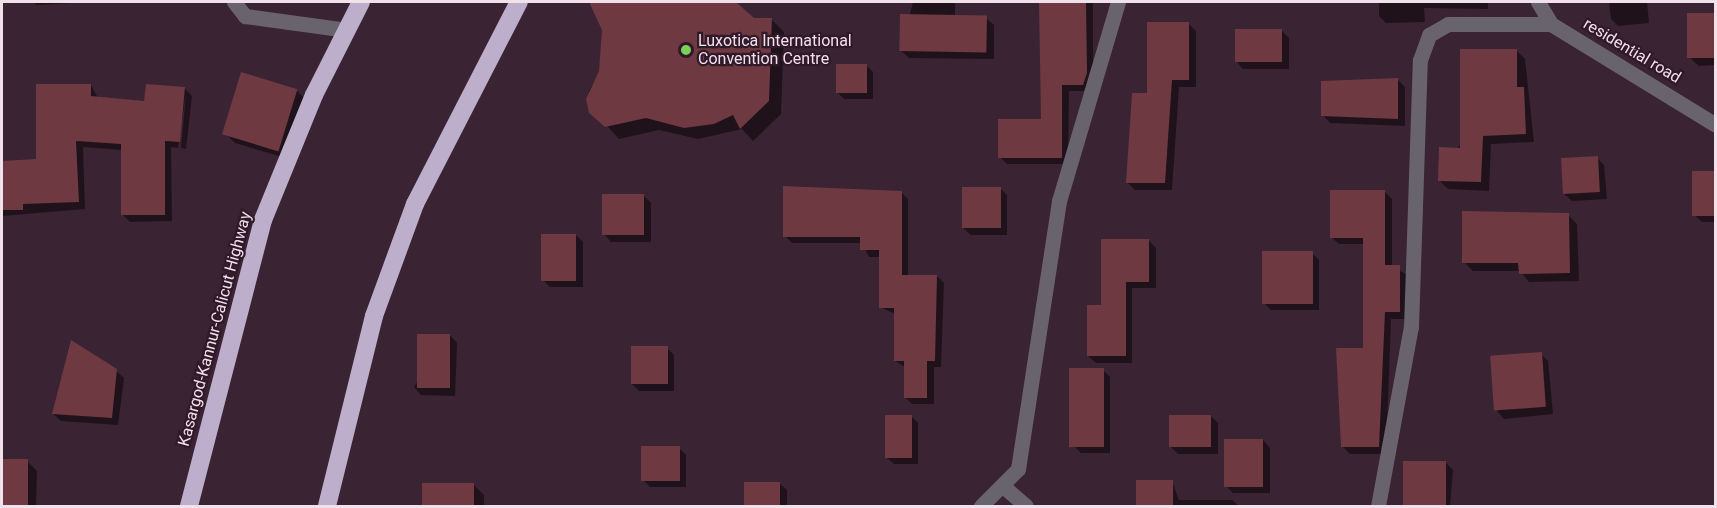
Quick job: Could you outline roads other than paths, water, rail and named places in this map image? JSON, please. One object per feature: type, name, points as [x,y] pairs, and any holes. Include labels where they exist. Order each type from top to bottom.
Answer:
[{"type":"highway","name":"Kasargod-Kannur-Calicut Highway","points":[[189,507],[263,220],[361,2]]},
{"type":"highway","points":[[327,507],[374,316],[415,204],[519,2]]},
{"type":"street","points":[[234,2],[245,16],[347,30]]},
{"type":"street","points":[[981,507],[1018,469],[1059,201],[1118,2]]},
{"type":"street","name":"residential road","points":[[1538,2],[1551,24],[1716,125]]},
{"type":"street","points":[[1378,507],[1411,327],[1420,60],[1430,35],[1448,24],[1551,24]]},
{"type":"street","points":[[1003,486],[1026,507]]},
{"type":"place","name":"Luxotica International Convention Centre","points":[[686,50]]}]
